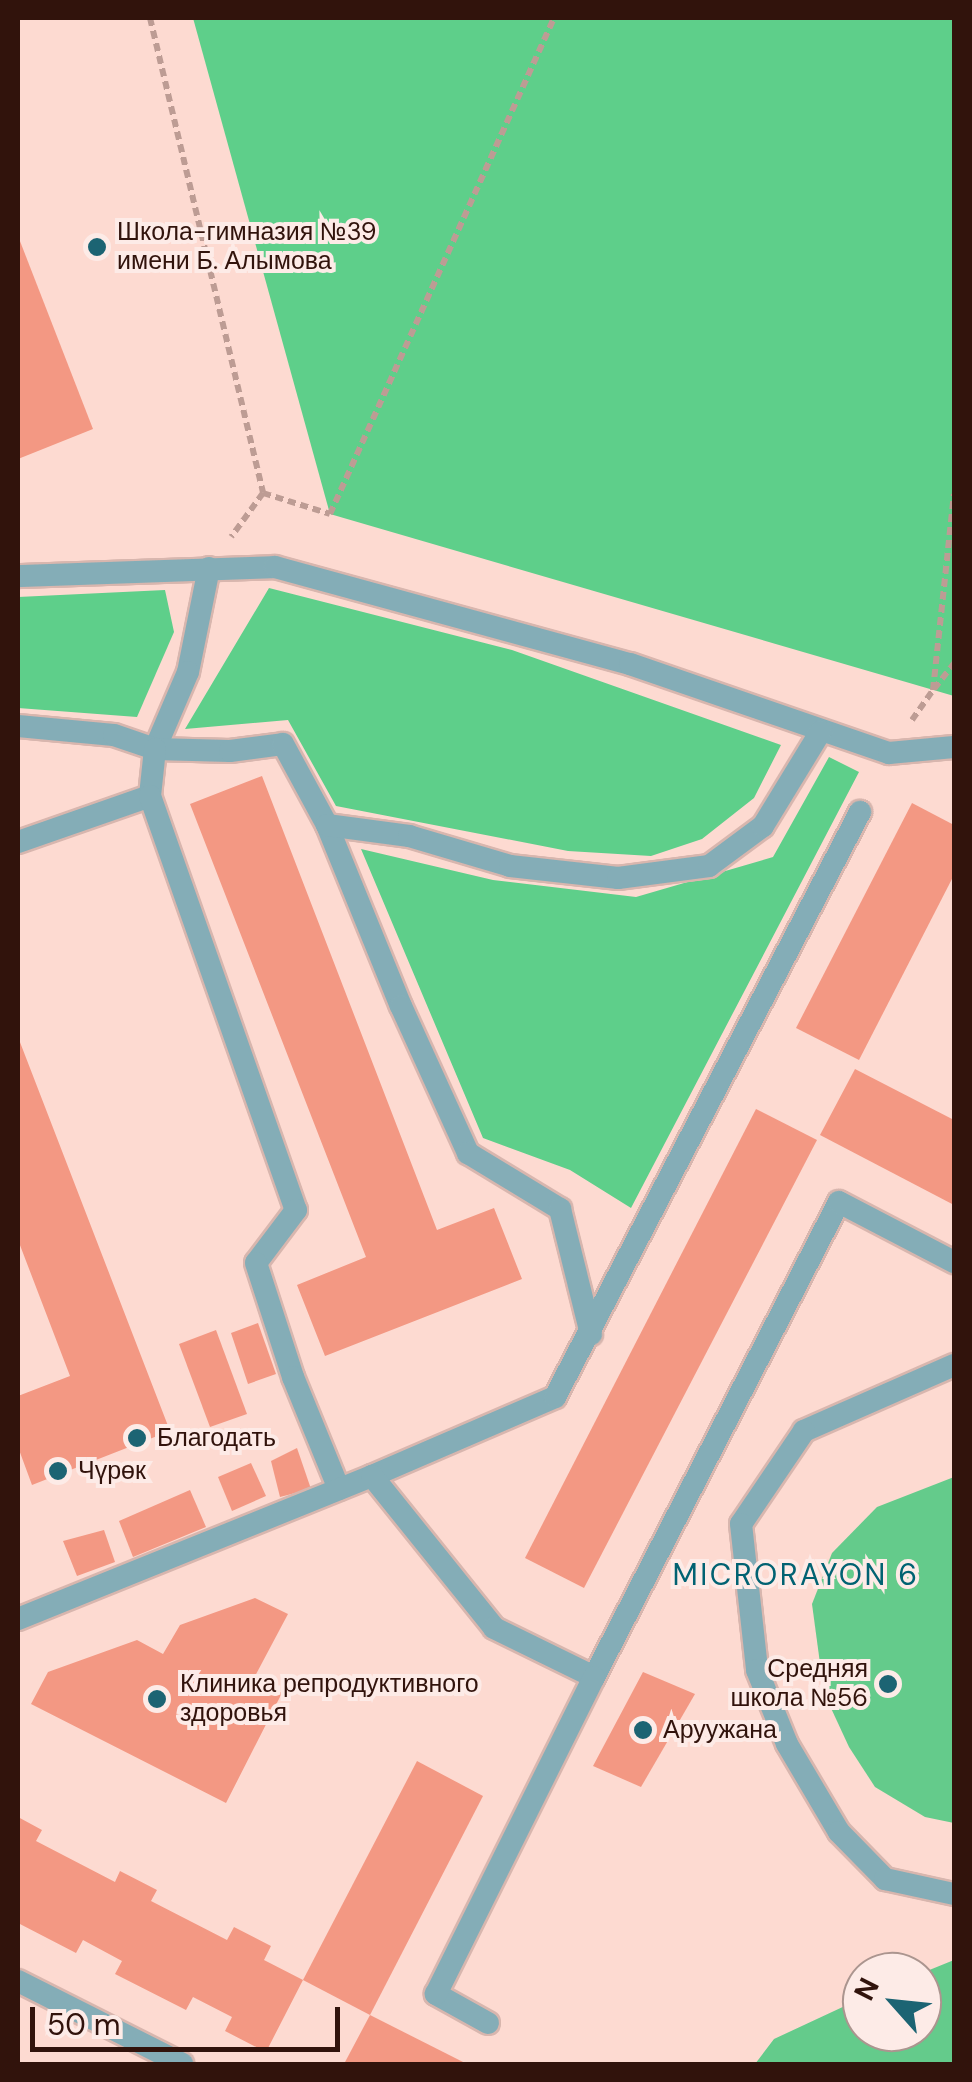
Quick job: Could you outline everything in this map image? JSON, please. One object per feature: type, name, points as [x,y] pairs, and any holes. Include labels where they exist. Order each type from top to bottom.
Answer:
[{"type":"lane","points":[[18,576],[275,567],[630,664],[889,753],[954,746]]},
{"type":"lane","points":[[208,568],[188,672],[155,749],[150,796],[296,1210],[256,1263],[293,1376],[339,1489]]},
{"type":"lane","points":[[18,726],[114,734],[155,749],[230,751],[282,744],[327,825],[401,1006],[468,1153],[560,1208],[590,1334]]},
{"type":"lane","points":[[327,825],[409,836],[510,866],[618,878],[709,866],[762,826],[821,731]]},
{"type":"lane","points":[[18,842],[150,796]]},
{"type":"lane","points":[[18,1619],[372,1476],[555,1396],[860,812]]},
{"type":"lane","points":[[488,2023],[436,1994],[839,1202],[954,1262]]},
{"type":"lane","points":[[954,1364],[804,1431],[740,1524],[757,1670],[787,1744],[839,1832],[885,1879],[954,1894]]},
{"type":"lane","points":[[372,1476],[494,1628],[594,1677]]},
{"type":"lane","points":[[18,1980],[182,2064]]},
{"type":"path","points":[[150,18],[263,493],[208,568]]},
{"type":"path","points":[[263,493],[330,514],[554,18]]},
{"type":"path","points":[[933,690],[954,494]]},
{"type":"path","points":[[889,753],[954,663]]},
{"type":"green space","points":[[193,18],[954,18],[954,696],[330,514]]},
{"type":"green space","points":[[269,588],[512,650],[781,745],[754,798],[702,839],[651,856],[568,851],[336,806],[288,720],[185,729]]},
{"type":"green space","points":[[165,590],[174,632],[137,717],[18,708],[18,597]]},
{"type":"green space","points":[[829,757],[859,772],[631,1208],[570,1170],[483,1138],[361,849],[493,880],[636,897],[773,857]]},
{"type":"green space","name":"Средняя школа №56","points":[[954,1477],[954,1823],[925,1817],[875,1787],[849,1747],[824,1693],[812,1604],[832,1553],[877,1507]]},
{"type":"green space","points":[[954,1960],[954,2064],[755,2064],[774,2039],[842,2007],[842,2052],[942,2052],[942,1965]]},
{"type":"building","points":[[18,236],[93,429],[18,459]]},
{"type":"building","points":[[262,776],[437,1230],[494,1208],[522,1279],[325,1356],[297,1285],[366,1257],[190,804]]},
{"type":"building","points":[[912,803],[954,825],[954,875],[859,1060],[796,1028]]},
{"type":"building","points":[[18,1037],[170,1431],[32,1485],[18,1447],[18,1396],[70,1376],[18,1240]]},
{"type":"building","points":[[855,1069],[954,1120],[954,1205],[820,1135]]},
{"type":"building","points":[[756,1109],[817,1140],[584,1588],[525,1558]]},
{"type":"building","points":[[258,1323],[276,1374],[248,1384],[231,1333]]},
{"type":"building","points":[[216,1330],[247,1414],[210,1427],[179,1344]]},
{"type":"building","points":[[297,1448],[311,1489],[280,1497],[271,1461]]},
{"type":"building","points":[[251,1463],[266,1496],[232,1511],[218,1477]]},
{"type":"building","points":[[190,1490],[206,1527],[133,1557],[119,1521]]},
{"type":"building","points":[[104,1530],[115,1562],[77,1576],[63,1541]]},
{"type":"building","name":"Клиника репродуктивного здоровья","points":[[255,1598],[288,1614],[254,1678],[282,1693],[226,1803],[31,1704],[48,1672],[137,1640],[163,1654],[180,1625]]},
{"type":"building","name":"Аруужана","points":[[643,1672],[695,1694],[641,1787],[593,1766]]},
{"type":"building","points":[[417,1761],[483,1796],[370,2015],[303,1980]]},
{"type":"building","points":[[18,1817],[42,1830],[36,1841],[115,1882],[120,1871],[157,1890],[151,1901],[227,1940],[234,1927],[271,1946],[264,1960],[303,1980],[266,2052],[225,2031],[232,2017],[193,1997],[186,2010],[115,1974],[122,1961],[83,1940],[76,1953],[18,1923]]},
{"type":"building","points":[[370,2015],[467,2064],[344,2064]]},
{"type":"place","name":"Школа-гимназия №39 имени Б. Алымова","points":[[97,247]]},
{"type":"place","name":"Благодать","points":[[137,1438]]},
{"type":"place","name":"Чүрөк","points":[[58,1471]]},
{"type":"place","name":"Средняя школа №56","points":[[888,1684]]},
{"type":"place","name":"Клиника репродуктивного здоровья","points":[[157,1699]]},
{"type":"place","name":"Аруужана","points":[[643,1730]]},
{"type":"district","name":"MICRORAYON 6","points":[[796,1575]]}]
